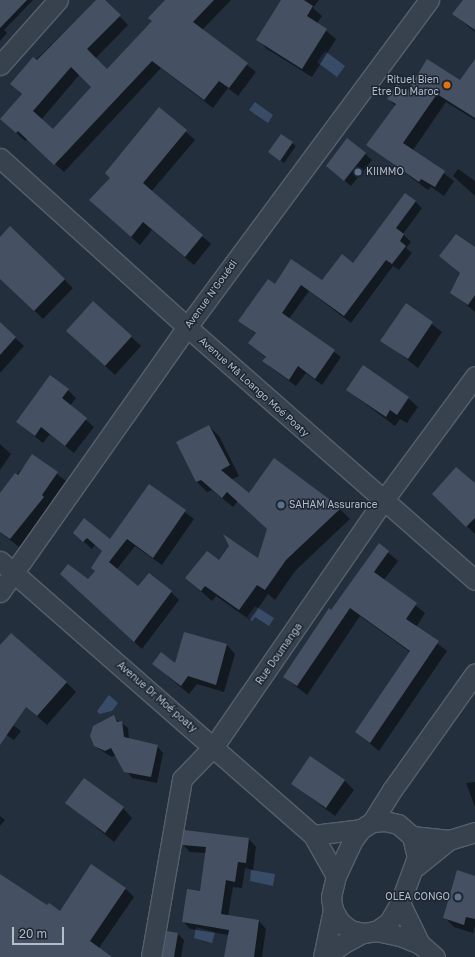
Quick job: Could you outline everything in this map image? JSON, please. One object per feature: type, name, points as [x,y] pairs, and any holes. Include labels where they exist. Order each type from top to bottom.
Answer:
[{"type":"street","points":[[0,65],[58,0]]},
{"type":"street","name":"Avenue N'Gouédi","points":[[0,592],[187,327],[429,0]]},
{"type":"street","name":"Avenue Mâ Loango Moé Poaty","points":[[0,158],[187,327],[383,501],[475,580]]},
{"type":"street","name":"Rue Doumanga","points":[[151,957],[182,779],[214,746],[383,501],[475,376]]},
{"type":"street","name":"Avenue Dr Moé poaty","points":[[0,561],[214,746],[313,835],[336,876]]},
{"type":"street","points":[[324,957],[333,910],[331,897],[336,876],[353,840],[366,826],[475,673]]},
{"type":"street","points":[[324,957],[342,944],[389,922],[400,903],[417,857],[405,830],[392,790]]},
{"type":"street","points":[[313,835],[366,826],[385,821],[405,830],[449,840]]},
{"type":"street","points":[[414,868],[449,840],[475,832]]},
{"type":"street","points":[[400,903],[420,944]]},
{"type":"street","points":[[333,910],[340,922],[350,930],[400,936],[420,944],[435,957]]},
{"type":"water","points":[[325,51],[345,66],[337,77],[317,62]]},
{"type":"water","points":[[255,102],[273,115],[268,123],[249,110]]},
{"type":"water","points":[[255,606],[274,618],[269,626],[255,617],[252,621],[247,617]]},
{"type":"water","points":[[109,695],[118,703],[112,711],[99,714],[97,711]]},
{"type":"water","points":[[251,870],[275,874],[273,886],[250,881]]},
{"type":"water","points":[[196,927],[215,932],[212,943],[194,938]]},
{"type":"building","points":[[0,0],[27,0],[0,28]]},
{"type":"building","points":[[96,0],[105,0],[121,15],[87,49],[107,69],[152,21],[148,18],[165,0],[214,0],[193,22],[248,63],[229,88],[219,81],[204,100],[152,61],[54,165],[18,131],[16,133],[0,119],[22,94],[10,84],[33,57],[37,60]],"holes":[[[71,67],[91,87],[53,129],[33,111]]]},
{"type":"building","points":[[281,0],[304,0],[313,6],[307,16],[327,29],[302,69],[256,40]]},
{"type":"building","points":[[463,0],[475,0],[475,30],[452,14]]},
{"type":"building","points":[[427,59],[460,80],[475,59],[475,118],[437,94],[403,143],[445,171],[435,187],[421,179],[419,182],[366,145],[396,104],[387,99],[397,84],[407,92]]},
{"type":"building","points":[[159,107],[187,130],[143,183],[203,235],[185,257],[143,222],[131,237],[89,200],[110,178],[105,173]]},
{"type":"building","points":[[281,134],[293,142],[280,161],[268,152]]},
{"type":"building","points":[[347,138],[366,153],[344,181],[326,166]]},
{"type":"building","points":[[405,193],[416,201],[396,228],[404,234],[400,241],[406,246],[392,264],[386,260],[344,316],[301,285],[282,313],[335,350],[315,379],[298,366],[289,380],[262,361],[266,357],[248,343],[256,333],[238,321],[268,279],[275,284],[291,259],[322,280],[342,254],[353,263]]},
{"type":"building","points":[[10,226],[65,279],[34,311],[0,279],[0,237]]},
{"type":"building","points":[[456,234],[475,247],[475,295],[468,305],[450,293],[460,273],[439,256]]},
{"type":"building","points":[[93,301],[132,336],[105,366],[66,331]]},
{"type":"building","points":[[406,303],[433,322],[408,359],[380,341]]},
{"type":"building","points":[[0,322],[16,337],[0,355]]},
{"type":"building","points":[[363,365],[409,397],[397,415],[390,410],[386,417],[346,390]]},
{"type":"building","points":[[50,375],[69,389],[62,398],[87,418],[65,446],[41,427],[35,436],[16,422]]},
{"type":"building","points":[[209,425],[230,465],[221,470],[249,493],[274,458],[341,508],[286,560],[265,590],[257,585],[239,610],[205,586],[201,591],[185,578],[207,551],[219,560],[229,546],[223,534],[258,558],[267,529],[227,492],[222,498],[201,480],[196,482],[176,442]]},
{"type":"building","points":[[32,454],[58,472],[42,495],[44,497],[10,539],[0,532],[0,493],[15,473],[18,475]]},
{"type":"building","points":[[456,467],[475,483],[475,518],[466,527],[432,494]]},
{"type":"building","points":[[149,484],[186,510],[153,558],[127,539],[109,562],[138,586],[149,573],[172,591],[134,642],[60,574],[68,564],[88,579],[95,571],[91,568],[102,551],[87,538],[83,542],[73,533],[84,518],[110,539]]},
{"type":"building","points":[[379,543],[389,551],[374,572],[417,603],[406,619],[439,641],[370,743],[355,732],[410,651],[350,608],[297,686],[283,677],[329,608],[331,610]]},
{"type":"building","points":[[184,632],[227,644],[216,685],[188,676],[181,686],[152,664],[161,652],[175,663]]},
{"type":"building","points":[[11,633],[67,682],[37,716],[26,707],[0,745],[0,645]]},
{"type":"building","points":[[114,715],[117,722],[122,721],[124,737],[158,745],[151,777],[124,772],[111,748],[105,751],[94,746],[90,736],[93,726]]},
{"type":"building","points":[[310,756],[345,780],[326,808],[291,784]]},
{"type":"building","points":[[84,778],[124,807],[105,833],[65,803]]},
{"type":"building","points":[[184,830],[249,838],[246,863],[238,862],[235,882],[226,880],[221,914],[259,920],[254,957],[224,957],[229,930],[182,922],[187,889],[200,891],[206,847],[182,845]]},
{"type":"building","points":[[91,864],[126,888],[90,941],[112,957],[0,957],[0,874],[47,905],[49,903],[60,911]]},
{"type":"building","points":[[457,870],[475,876],[475,919],[466,917],[464,925],[443,918]]},
{"type":"building","points":[[167,931],[178,933],[174,957],[162,957]]},
{"type":"place","name":"Rituel Bien Etre Du Maroc","points":[[447,85]]},
{"type":"place","name":"KIIMMO","points":[[358,172]]},
{"type":"place","name":"SAHAM Assurance","points":[[281,505]]},
{"type":"place","name":"OLEA CONGO","points":[[458,897]]}]
